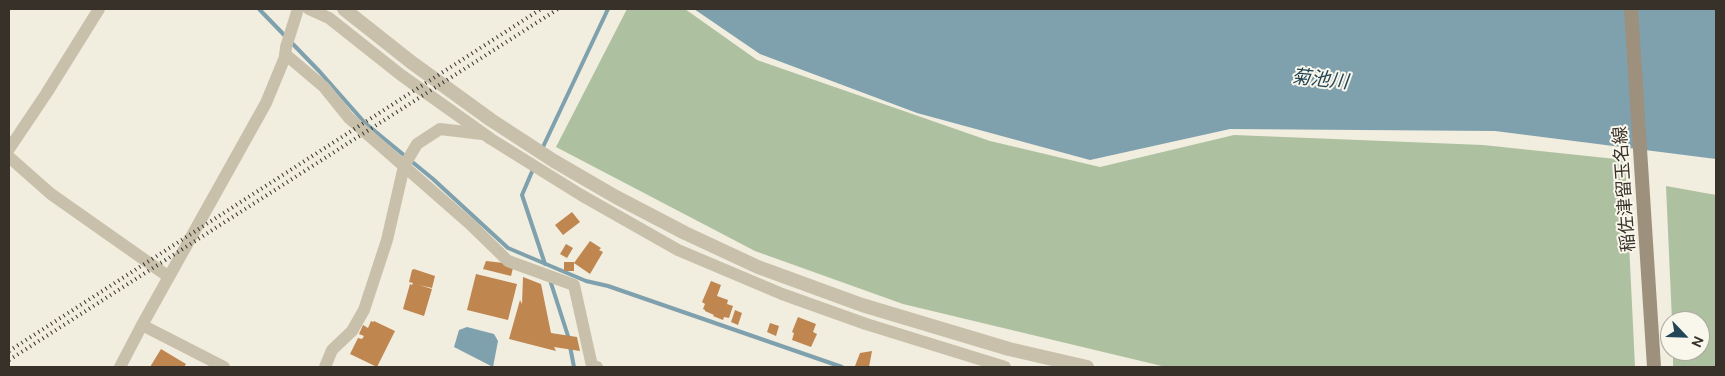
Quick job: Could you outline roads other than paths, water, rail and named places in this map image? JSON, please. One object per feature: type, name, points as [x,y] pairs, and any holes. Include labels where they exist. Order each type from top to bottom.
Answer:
[{"type":"main road","name":"稲佐津留玉名線","points":[[1631,9],[1654,367]]},
{"type":"street","points":[[9,149],[99,9]]},
{"type":"street","points":[[120,367],[142,324],[266,103],[285,58],[298,9]]},
{"type":"street","points":[[308,9],[329,18],[400,75],[484,135],[581,195],[678,250],[782,294],[847,317],[1005,367]]},
{"type":"street","points":[[344,9],[410,62],[491,120],[554,161],[616,197],[685,233],[758,267],[862,305],[1009,349],[1087,367]]},
{"type":"street","points":[[286,50],[324,87],[349,118],[470,224],[508,261],[574,285],[592,366],[597,367]]},
{"type":"street","points":[[327,366],[332,350],[352,331],[364,310],[387,240],[404,166],[417,144],[440,129],[484,135]]},
{"type":"street","points":[[9,157],[51,194],[169,277]]},
{"type":"street","points":[[142,324],[224,367]]},
{"type":"water","name":"菊池川","points":[[694,9],[1716,9],[1716,159],[1495,131],[1230,129],[1090,160],[917,113],[760,54]]},
{"type":"water","points":[[467,327],[494,334],[498,341],[493,367],[454,347],[459,330]]},
{"type":"waterway","points":[[259,9],[320,72],[365,123],[433,179],[508,248],[586,281],[608,286],[842,367]]},
{"type":"waterway","points":[[542,149],[608,9]]},
{"type":"waterway","points":[[534,167],[522,195],[545,264]]},
{"type":"waterway","points":[[550,280],[568,336],[574,367]]},
{"type":"railway","points":[[9,351],[541,9]]},
{"type":"railway","points":[[9,360],[558,9]]}]
